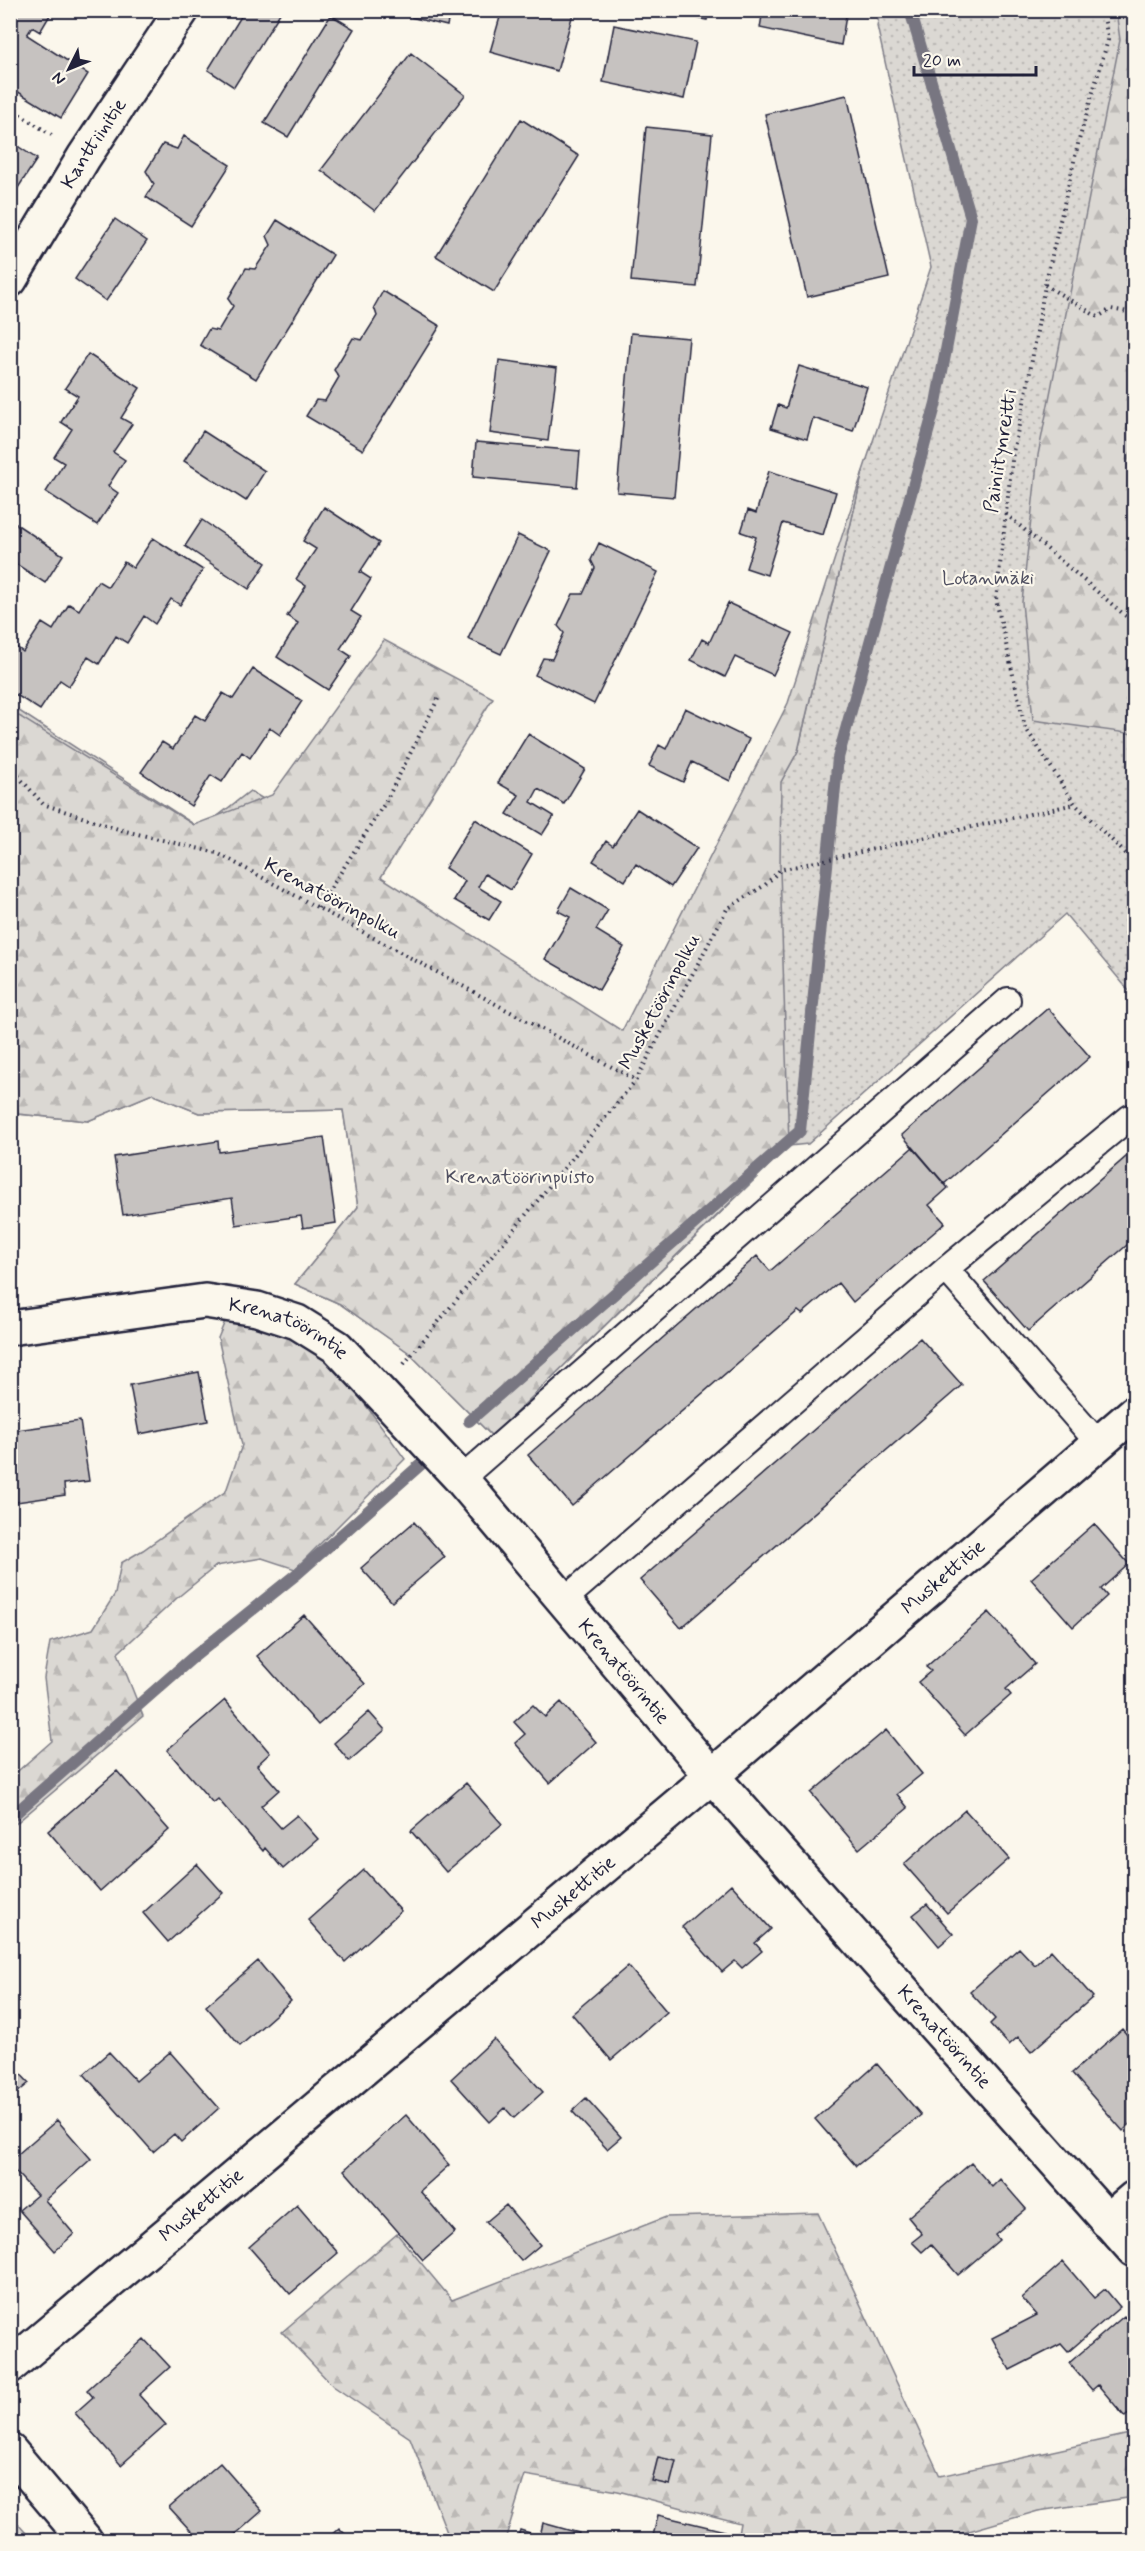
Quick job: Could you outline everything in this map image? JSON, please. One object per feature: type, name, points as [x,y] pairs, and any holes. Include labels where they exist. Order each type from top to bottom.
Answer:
[{"type":"street","name":"Kanttiinitie","points":[[10,280],[84,157],[183,10]]},
{"type":"street","name":"Krenatöörintie","points":[[10,1328],[205,1301],[257,1309],[297,1322],[337,1347],[461,1479],[712,1776],[1134,2250]]},
{"type":"street","name":"Muskettitie","points":[[10,2366],[712,1776],[1134,1413]]},
{"type":"street","points":[[1107,2221],[1134,2198]]},
{"type":"street","points":[[10,2451],[85,2541]]},
{"type":"lane","points":[[461,1479],[1008,1000]]},
{"type":"lane","points":[[564,1599],[946,1269],[1130,1117]]},
{"type":"lane","points":[[946,1269],[1099,1444]]},
{"type":"path","name":"Painiitynreitti","points":[[1103,10],[1108,40],[1079,140],[1045,285],[1027,389],[1013,452],[996,600],[1025,727],[1075,804],[1134,862]]},
{"type":"path","points":[[10,108],[84,157]]},
{"type":"path","points":[[1045,285],[1098,317],[1111,309],[1134,313]]},
{"type":"path","points":[[1006,514],[1134,623]]},
{"type":"path","points":[[318,908],[385,803],[440,695]]},
{"type":"path","name":"Krenatöörinpolku","points":[[10,766],[43,804],[121,830],[217,853],[636,1080]]},
{"type":"path","name":"Musketöörinpolku","points":[[381,1392],[636,1080],[727,909],[765,885],[780,870],[1075,804]]},
{"type":"green space","name":"Krenatöörinpuisto","points":[[880,11],[1134,11],[1134,997],[1065,914],[808,1144],[789,1146],[492,1436],[408,1352],[340,1304],[295,1284],[358,1207],[343,1110],[199,1113],[152,1094],[88,1121],[18,1114],[10,1069],[10,705],[201,829],[250,791],[373,865],[350,909],[632,1049],[798,751],[863,471],[931,267],[877,26]]},
{"type":"green space","points":[[1116,11],[1134,11],[1134,734],[1033,720],[1022,602],[1038,455],[1120,40]]},
{"type":"green space","name":"Krenatöörinpuisto","points":[[863,471],[798,751],[781,782],[780,870],[789,1145],[492,1436],[408,1352],[340,1304],[295,1284],[358,1207],[343,1110],[199,1113],[152,1094],[88,1121],[18,1114],[10,1069],[11,711],[194,825],[272,795],[384,640],[493,698],[381,877],[622,1031],[788,703]]},
{"type":"green space","points":[[226,1319],[274,1329],[289,1335],[323,1358],[353,1390],[405,1459],[295,1569],[262,1558],[216,1566],[177,1598],[118,1653],[143,1716],[13,1826],[11,1834],[11,1777],[52,1741],[44,1678],[50,1642],[93,1629],[115,1594],[121,1563],[226,1491],[242,1445],[218,1338]]},
{"type":"green space","points":[[818,2213],[940,2476],[1134,2433],[1134,2497],[1038,2511],[938,2540],[737,2540],[740,2523],[618,2491],[525,2475],[505,2540],[450,2540],[410,2438],[333,2386],[282,2332],[397,2234],[452,2300],[666,2217]]},
{"type":"green space","points":[[11,2516],[32,2540],[11,2540]]},
{"type":"building","points":[[10,10],[53,10],[40,32],[32,27],[27,35],[88,74],[61,118],[10,87]]},
{"type":"building","points":[[245,10],[282,10],[234,87],[208,70]]},
{"type":"building","points":[[382,10],[450,10],[447,26]]},
{"type":"building","points":[[502,10],[574,10],[557,71],[490,52]]},
{"type":"building","points":[[655,10],[709,10],[707,20]]},
{"type":"building","points":[[763,10],[847,10],[841,45],[760,28]]},
{"type":"building","points":[[331,15],[354,29],[288,137],[264,123]]},
{"type":"building","points":[[614,25],[696,42],[684,99],[603,82]]},
{"type":"building","points":[[411,53],[465,95],[375,211],[321,170]]},
{"type":"building","points":[[847,95],[889,278],[807,297],[765,114]]},
{"type":"building","points":[[521,119],[579,156],[494,292],[436,256]]},
{"type":"building","points":[[646,127],[712,134],[697,287],[631,281]]},
{"type":"building","points":[[184,136],[230,165],[191,226],[146,197],[154,184],[146,171],[163,144],[177,149]]},
{"type":"building","points":[[10,141],[37,159],[10,200]]},
{"type":"building","points":[[115,219],[147,241],[106,301],[75,279]]},
{"type":"building","points":[[277,220],[333,255],[256,379],[200,345],[209,329],[218,331],[233,306],[228,299],[246,268],[255,269],[271,245],[267,236]]},
{"type":"building","points":[[383,291],[440,326],[363,450],[306,416],[316,400],[325,401],[339,377],[334,370],[353,338],[362,340],[377,316],[374,307]]},
{"type":"building","points":[[631,333],[689,338],[674,497],[617,492]]},
{"type":"building","points":[[88,354],[140,388],[121,418],[132,424],[113,452],[125,460],[108,486],[118,493],[97,525],[46,492],[64,463],[54,457],[72,429],[61,422],[78,396],[65,388]]},
{"type":"building","points":[[499,360],[557,368],[548,441],[490,433]]},
{"type":"building","points":[[799,366],[867,387],[853,431],[813,418],[807,439],[771,428],[778,405],[786,408]]},
{"type":"building","points":[[203,431],[265,471],[246,501],[184,461]]},
{"type":"building","points":[[476,442],[580,451],[577,487],[473,477]]},
{"type":"building","points":[[769,471],[836,492],[823,535],[783,523],[767,575],[746,568],[756,537],[741,532],[748,510],[756,513]]},
{"type":"building","points":[[324,507],[379,543],[360,572],[371,579],[351,611],[361,617],[340,649],[351,656],[328,690],[277,657],[298,623],[287,616],[306,586],[296,579],[316,549],[303,541]]},
{"type":"building","points":[[10,520],[63,555],[45,583],[10,560]]},
{"type":"building","points":[[202,520],[266,563],[249,589],[185,546]]},
{"type":"building","points":[[518,535],[551,551],[501,654],[468,639]]},
{"type":"building","points":[[153,538],[203,570],[180,605],[171,599],[155,624],[144,616],[127,643],[116,636],[99,664],[88,657],[69,686],[60,680],[40,710],[10,691],[10,651],[14,645],[23,652],[42,623],[53,630],[69,604],[79,610],[98,581],[108,587],[124,562],[133,568]]},
{"type":"building","points":[[599,543],[658,572],[594,704],[535,675],[543,658],[552,659],[564,633],[558,626],[573,594],[583,594],[595,568],[591,560]]},
{"type":"building","points":[[728,603],[793,633],[773,675],[735,657],[725,677],[691,660],[702,639],[709,643]]},
{"type":"building","points":[[253,669],[302,701],[280,735],[270,728],[250,758],[242,752],[222,782],[211,775],[191,806],[141,772],[162,742],[173,749],[195,715],[205,721],[223,693],[233,699]]},
{"type":"building","points":[[685,708],[749,739],[730,781],[692,762],[683,782],[649,766],[659,745],[666,749]]},
{"type":"building","points":[[528,734],[585,769],[564,804],[538,789],[531,802],[554,816],[542,835],[507,814],[519,795],[498,783]]},
{"type":"building","points":[[637,809],[697,848],[671,887],[636,864],[625,881],[593,861],[606,841],[613,846]]},
{"type":"building","points":[[475,819],[532,854],[511,890],[485,874],[478,887],[501,901],[489,920],[454,900],[465,881],[445,868]]},
{"type":"building","points":[[571,888],[608,910],[596,930],[624,947],[599,990],[545,959],[570,917],[558,911]]},
{"type":"building","points":[[1048,1008],[1090,1057],[944,1184],[902,1135]]},
{"type":"building","points":[[324,1137],[336,1223],[303,1228],[301,1216],[236,1225],[232,1198],[123,1215],[114,1157],[218,1141],[219,1152]]},
{"type":"building","points":[[913,1147],[948,1188],[929,1205],[945,1223],[853,1302],[838,1283],[802,1314],[798,1311],[572,1506],[528,1455],[757,1256],[770,1271]]},
{"type":"building","points":[[1134,1150],[1134,1239],[1028,1331],[984,1281]]},
{"type":"building","points":[[920,1338],[962,1385],[681,1628],[640,1580]]},
{"type":"building","points":[[199,1372],[208,1421],[139,1434],[130,1385]]},
{"type":"building","points":[[80,1421],[89,1481],[64,1484],[65,1495],[10,1503],[10,1431]]},
{"type":"building","points":[[414,1522],[445,1557],[392,1602],[361,1568]]},
{"type":"building","points":[[1094,1524],[1129,1564],[1101,1589],[1107,1596],[1073,1627],[1031,1579]]},
{"type":"building","points":[[989,1612],[1035,1664],[1006,1689],[1011,1695],[965,1735],[918,1682],[931,1671],[926,1667]]},
{"type":"building","points":[[304,1615],[365,1684],[318,1725],[257,1656]]},
{"type":"building","points":[[225,1700],[270,1753],[257,1765],[279,1790],[261,1806],[281,1828],[297,1815],[318,1839],[283,1869],[265,1848],[263,1851],[218,1799],[213,1803],[167,1750]]},
{"type":"building","points":[[561,1702],[596,1742],[550,1783],[515,1743],[525,1734],[514,1722],[533,1705],[545,1717]]},
{"type":"building","points":[[369,1712],[385,1730],[349,1761],[334,1743]]},
{"type":"building","points":[[886,1730],[922,1774],[897,1794],[908,1808],[859,1849],[811,1793]]},
{"type":"building","points":[[117,1771],[169,1830],[100,1891],[48,1831]]},
{"type":"building","points":[[466,1783],[502,1824],[446,1872],[411,1831]]},
{"type":"building","points":[[965,1810],[1009,1859],[947,1913],[904,1864]]},
{"type":"building","points":[[197,1864],[223,1893],[168,1942],[143,1913]]},
{"type":"building","points":[[364,1870],[401,1911],[345,1962],[308,1920]]},
{"type":"building","points":[[731,1884],[771,1929],[755,1943],[762,1951],[742,1968],[735,1961],[722,1972],[682,1927]]},
{"type":"building","points":[[927,1904],[953,1934],[939,1946],[913,1915]]},
{"type":"building","points":[[1019,1948],[1035,1965],[1051,1950],[1093,1997],[1031,2052],[1018,2037],[1009,2045],[990,2024],[995,2019],[970,1992]]},
{"type":"building","points":[[258,1961],[291,2001],[240,2046],[206,2006]]},
{"type":"building","points":[[628,1966],[667,2012],[611,2060],[572,2014]]},
{"type":"building","points":[[1122,2029],[1134,2043],[1134,2120],[1123,2131],[1072,2073]]},
{"type":"building","points":[[494,2039],[543,2092],[514,2118],[505,2108],[490,2122],[451,2079]]},
{"type":"building","points":[[109,2052],[136,2081],[170,2052],[219,2108],[181,2142],[174,2134],[153,2152],[84,2074]]},
{"type":"building","points":[[10,2063],[29,2083],[10,2099]]},
{"type":"building","points":[[877,2064],[921,2115],[856,2166],[815,2119]]},
{"type":"building","points":[[586,2098],[621,2137],[607,2149],[572,2111]]},
{"type":"building","points":[[406,2115],[449,2165],[420,2191],[455,2232],[423,2260],[344,2170]]},
{"type":"building","points":[[57,2120],[91,2159],[45,2200],[74,2234],[55,2251],[19,2210],[37,2195],[10,2166],[10,2161]]},
{"type":"building","points":[[971,2163],[992,2187],[1000,2179],[1026,2209],[995,2235],[999,2240],[958,2275],[931,2244],[922,2252],[912,2242],[922,2234],[908,2217]]},
{"type":"building","points":[[297,2205],[338,2253],[290,2294],[249,2247]]},
{"type":"building","points":[[506,2205],[540,2245],[521,2261],[486,2222]]},
{"type":"building","points":[[1063,2262],[1094,2298],[1105,2289],[1120,2307],[1068,2352],[1061,2344],[1010,2370],[992,2338],[1037,2315],[1022,2298]]},
{"type":"building","points":[[1124,2316],[1134,2328],[1134,2409],[1125,2417],[1098,2385],[1092,2390],[1069,2363]]},
{"type":"building","points":[[144,2339],[170,2367],[139,2395],[166,2425],[121,2465],[75,2413],[93,2397],[87,2390]]},
{"type":"building","points":[[658,2457],[676,2461],[670,2485],[652,2481]]},
{"type":"building","points":[[220,2463],[262,2511],[229,2540],[199,2540],[169,2507]]},
{"type":"building","points":[[658,2515],[725,2531],[722,2540],[652,2540]]},
{"type":"building","points":[[543,2523],[579,2533],[577,2540],[517,2540],[520,2530],[540,2536]]},
{"type":"building","points":[[339,2528],[351,2540],[326,2540]]},
{"type":"waterway","points":[[469,1421],[800,1131],[838,758],[936,403],[971,218],[910,10]]},
{"type":"waterway","points":[[10,1818],[191,1659],[298,1573],[427,1459]]},
{"type":"park label","name":"Lotanmäki","points":[[988,578]]}]
